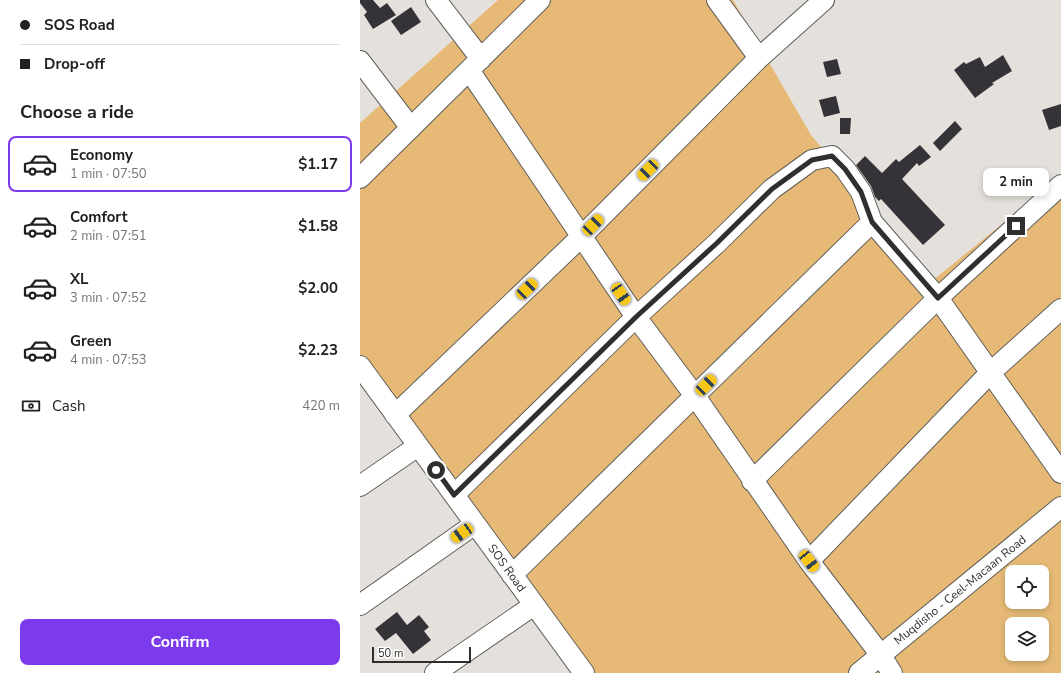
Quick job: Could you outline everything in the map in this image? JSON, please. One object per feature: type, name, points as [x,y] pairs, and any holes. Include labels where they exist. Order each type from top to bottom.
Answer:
[{"type":"street","points":[[436,0],[582,236],[636,317],[695,396],[752,481],[809,561],[880,654],[892,673]]},
{"type":"street","points":[[360,178],[540,0]]},
{"type":"street","points":[[717,0],[759,58]]},
{"type":"street","points":[[395,415],[582,236],[759,58],[824,0]]},
{"type":"street","points":[[360,61],[411,128]]},
{"type":"street","points":[[454,495],[636,317],[717,243],[772,189],[812,160],[832,156],[861,192],[872,222],[938,298],[1061,473]]},
{"type":"street","points":[[752,481],[938,298],[1061,185]]},
{"type":"street","points":[[512,575],[872,222]]},
{"type":"street","points":[[809,561],[991,372],[1061,309]]},
{"type":"street","name":"SOS Road","points":[[360,366],[584,673]]},
{"type":"street","points":[[360,486],[418,446]]},
{"type":"street","name":"Muqdisho - Ceel-Macaan Road","points":[[859,673],[880,654],[1061,507]]},
{"type":"street","points":[[360,605],[475,524]]},
{"type":"street","points":[[435,673],[534,604]]},
{"type":"shaded area","points":[[498,0],[733,0],[811,135],[932,281],[1061,176],[1061,673],[575,673],[360,370],[360,123]]},
{"type":"building","points":[[360,0],[373,0],[380,8],[387,3],[396,15],[373,29],[364,15],[367,12],[360,3]]},
{"type":"building","points":[[411,7],[421,22],[401,35],[391,21]]},
{"type":"building","points":[[1003,55],[1012,71],[992,83],[994,84],[975,98],[954,70],[964,62],[966,64],[980,57],[985,67]]},
{"type":"building","points":[[837,59],[841,74],[827,77],[823,62]]},
{"type":"building","points":[[836,96],[840,113],[824,117],[819,100]]},
{"type":"building","points":[[1061,104],[1061,126],[1049,130],[1042,110]]},
{"type":"building","points":[[840,118],[851,118],[850,134],[840,134]]},
{"type":"building","points":[[955,121],[962,129],[940,151],[933,143]]},
{"type":"building","points":[[920,145],[931,157],[919,166],[917,163],[902,179],[945,225],[923,245],[881,199],[879,201],[875,197],[871,186],[856,165],[865,156],[882,173],[896,159],[899,162]]},
{"type":"building","points":[[397,612],[407,625],[419,615],[429,627],[424,631],[431,640],[413,654],[396,633],[385,641],[375,629]]},
{"type":"route","points":[[436,470],[454,495],[636,317],[717,243],[772,189],[812,160],[832,156],[845,169],[861,192],[872,222],[938,298],[1016,226]]}]
